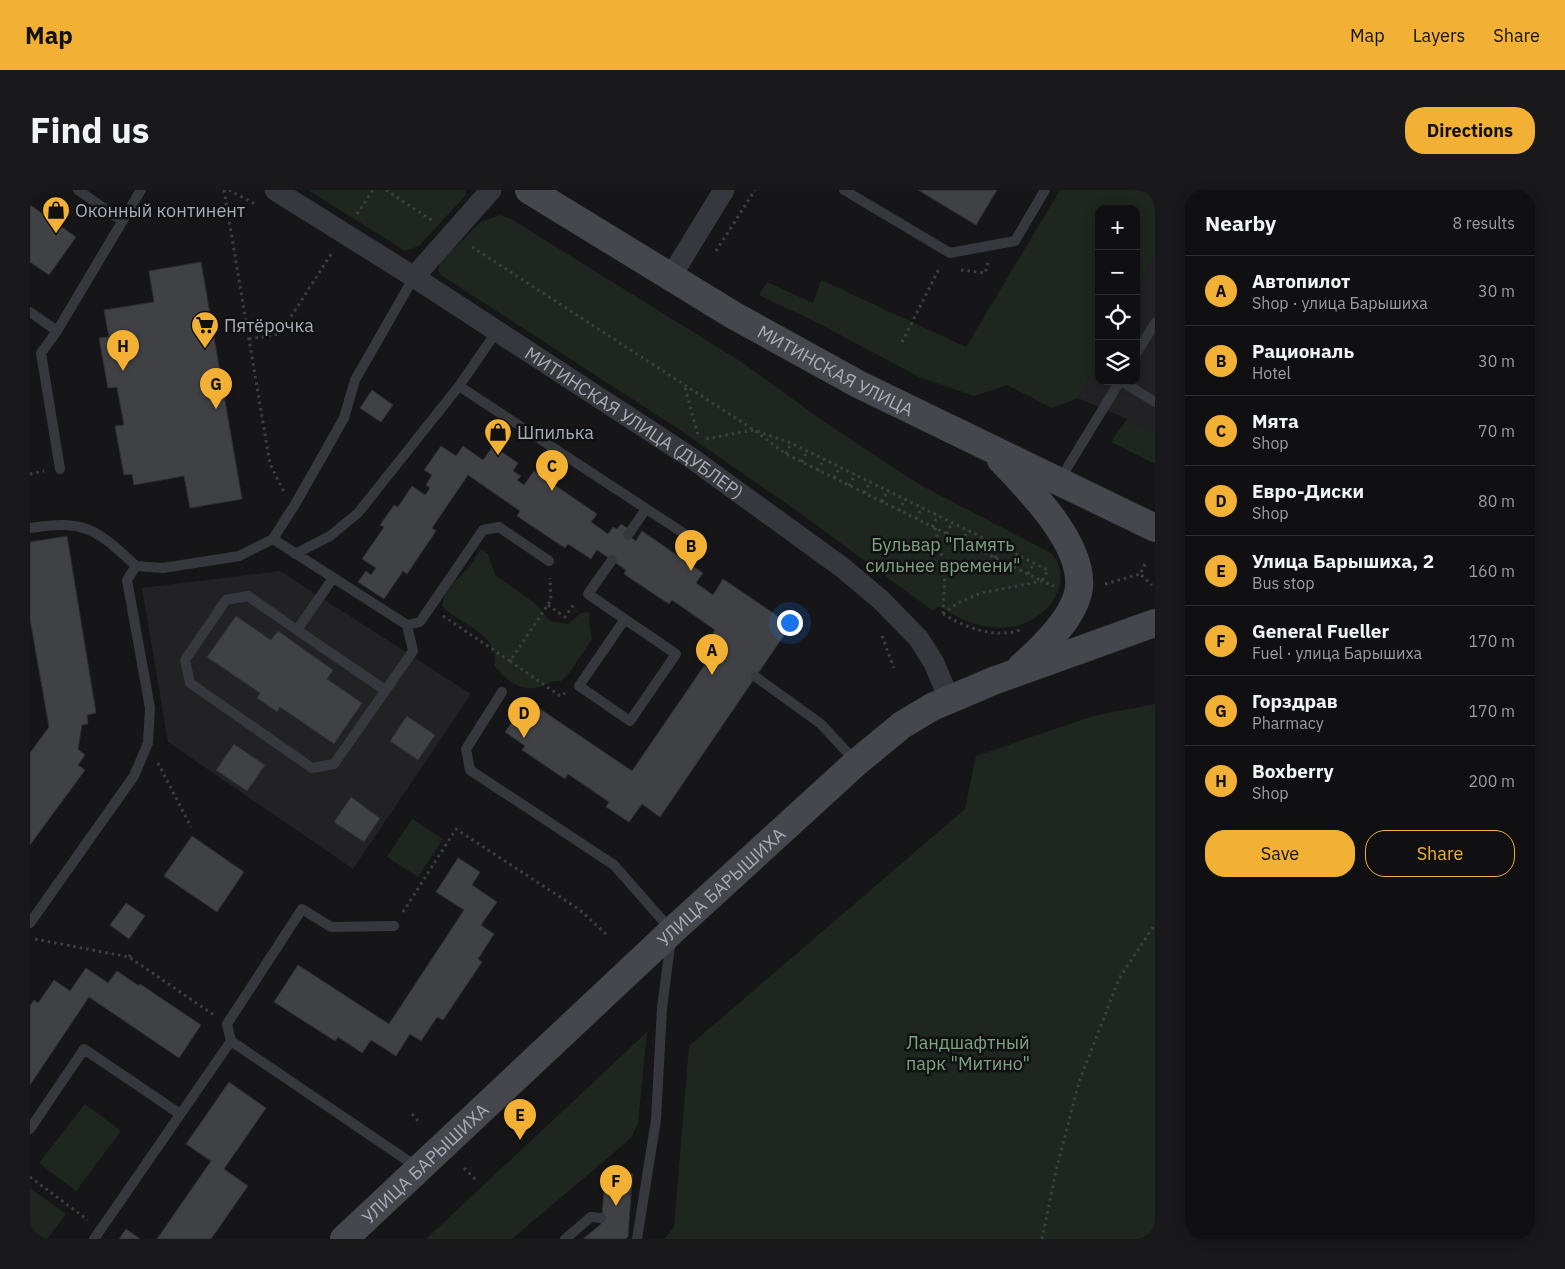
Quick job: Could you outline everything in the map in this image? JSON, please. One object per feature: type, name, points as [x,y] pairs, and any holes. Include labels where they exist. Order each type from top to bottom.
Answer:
[{"type":"main road","name":"МИТИНСКАЯ УЛИЦА","points":[[529,190],[733,316],[858,384],[1155,528]]},
{"type":"main road","points":[[989,448],[1033,492],[1065,538],[1076,563],[1079,579],[1079,588],[1073,605],[1051,639],[1016,673]]},
{"type":"main road","name":"УЛИЦА БАРЫШИХА","points":[[344,1239],[672,931],[857,762],[902,725],[949,699],[1155,623]]},
{"type":"street","name":"МИТИНСКАЯ УЛИЦА (ДУБЛЕР)","points":[[275,190],[414,277],[690,457],[844,568],[919,638],[934,663],[949,699]]},
{"type":"street","points":[[414,277],[491,190]]},
{"type":"street","points":[[670,278],[724,190]]},
{"type":"lane","points":[[78,190],[122,221]]},
{"type":"lane","points":[[60,469],[41,353],[57,331],[141,190]]},
{"type":"lane","points":[[850,192],[950,253],[1014,241],[1045,190]]},
{"type":"lane","points":[[30,528],[58,523],[82,525],[107,539],[136,566],[163,568],[239,556],[272,540],[297,501],[344,418],[355,380],[414,277]]},
{"type":"lane","points":[[30,312],[57,331]]},
{"type":"lane","points":[[1140,347],[1155,323]]},
{"type":"lane","points":[[295,554],[330,536],[358,513],[459,386],[497,332]]},
{"type":"lane","points":[[1059,481],[1118,385]]},
{"type":"lane","points":[[1127,385],[1155,402]]},
{"type":"lane","points":[[459,386],[694,540]]},
{"type":"lane","points":[[628,535],[646,509]]},
{"type":"lane","points":[[407,625],[420,622],[483,530],[499,527],[549,561]]},
{"type":"lane","points":[[272,540],[407,625],[413,651],[334,764],[312,768],[190,683],[185,660],[226,600],[248,596],[385,690]]},
{"type":"lane","points":[[612,560],[588,594],[676,654],[630,721],[578,686],[624,619]]},
{"type":"lane","points":[[30,923],[134,776],[148,743],[150,708],[127,580],[136,566]]},
{"type":"lane","points":[[297,630],[333,578]]},
{"type":"lane","points":[[756,677],[822,724],[857,762]]},
{"type":"lane","points":[[502,692],[466,749],[470,770],[614,865],[672,931],[662,1008],[656,1120],[634,1220],[637,1239]]},
{"type":"lane","points":[[394,926],[331,927],[302,909],[227,1024],[231,1041],[420,1169]]},
{"type":"lane","points":[[94,1239],[231,1041]]},
{"type":"lane","points":[[30,1129],[84,1050],[180,1114]]},
{"type":"lane","points":[[565,1239],[591,1217],[601,1218]]},
{"type":"path","points":[[224,190],[270,464],[282,491]]},
{"type":"path","points":[[354,219],[374,190]]},
{"type":"path","points":[[386,190],[439,225]]},
{"type":"path","points":[[716,251],[754,190]]},
{"type":"path","points":[[470,246],[684,387],[754,430],[786,454],[1042,581]]},
{"type":"path","points":[[249,339],[280,334],[334,248]]},
{"type":"path","points":[[902,342],[940,267],[949,268]]},
{"type":"path","points":[[958,269],[985,273]]},
{"type":"path","points":[[684,387],[700,440],[754,430],[791,443],[1048,570],[1042,581]]},
{"type":"path","points":[[786,454],[791,443]]},
{"type":"path","points":[[802,462],[807,451]]},
{"type":"path","points":[[818,471],[824,459]]},
{"type":"path","points":[[834,478],[840,467]]},
{"type":"path","points":[[849,486],[855,474]]},
{"type":"path","points":[[864,493],[870,482]]},
{"type":"path","points":[[882,502],[888,490]]},
{"type":"path","points":[[899,511],[905,499]]},
{"type":"path","points":[[916,519],[922,507]]},
{"type":"path","points":[[938,515],[933,528],[945,569],[943,614]]},
{"type":"path","points":[[947,534],[952,522]]},
{"type":"path","points":[[962,542],[968,530]]},
{"type":"path","points":[[978,549],[984,538]]},
{"type":"path","points":[[994,558],[1000,546]]},
{"type":"path","points":[[1011,566],[1017,554]]},
{"type":"path","points":[[510,661],[551,600],[549,561]]},
{"type":"path","points":[[1028,574],[1034,563]]},
{"type":"path","points":[[1096,587],[1140,574],[1145,564]]},
{"type":"path","points":[[1140,574],[1152,586]]},
{"type":"path","points":[[943,614],[958,603],[981,593],[1042,581]]},
{"type":"path","points":[[548,606],[565,617],[578,598],[588,594]]},
{"type":"path","points":[[430,607],[560,696],[578,686]]},
{"type":"path","points":[[943,614],[958,624],[978,630],[997,633],[1022,630]]},
{"type":"path","points":[[158,764],[191,827]]},
{"type":"path","points":[[394,926],[456,829],[580,910],[608,936]]},
{"type":"path","points":[[1042,1239],[1056,1171],[1079,1082],[1119,979],[1155,924]]},
{"type":"path","points":[[30,938],[129,957],[227,1024]]},
{"type":"path","points":[[129,957],[133,952]]},
{"type":"path","points":[[412,1114],[419,1122]]},
{"type":"path","points":[[464,1168],[475,1180]]},
{"type":"path","points":[[30,1177],[100,1230]]},
{"type":"shaded area","points":[[1155,255],[1155,431],[1078,398],[1095,366],[1095,385],[1140,385],[1140,282]]},
{"type":"shaded area","points":[[280,571],[471,694],[353,869],[168,742],[142,588]]},
{"type":"green space","points":[[308,190],[465,190],[466,195],[419,246],[405,251]]},
{"type":"green space","points":[[1060,190],[1150,190],[1155,198],[1155,255],[1140,282],[1140,205],[1095,205],[1095,366],[1078,398],[1052,408],[1007,385],[974,396],[919,377],[816,322],[759,295],[767,282],[813,303],[821,280],[966,347]]},
{"type":"green space","name":"Бульвар \"Память сильнее времени\"","points":[[500,215],[511,219],[743,363],[826,423],[924,487],[1051,553],[1058,564],[1061,575],[1055,597],[1048,607],[1028,622],[1016,626],[996,628],[966,621],[939,606],[933,611],[804,516],[680,430],[441,275],[438,271],[440,262],[481,222]]},
{"type":"green space","points":[[1127,419],[1155,431],[1155,464],[1111,442]]},
{"type":"green space","points":[[481,549],[488,554],[495,575],[536,604],[550,621],[568,624],[581,613],[590,612],[589,622],[592,639],[570,672],[561,681],[554,681],[534,688],[522,687],[511,682],[494,665],[494,654],[491,645],[485,637],[449,613],[442,606],[448,590],[469,567]]},
{"type":"green space","name":"Ландшафтный парк \"Митино\"","points":[[1155,704],[1155,1227],[1150,1239],[664,1239],[674,1227],[689,1046],[965,809],[976,756],[1093,716]]},
{"type":"green space","points":[[412,819],[443,839],[418,877],[387,857]]},
{"type":"green space","points":[[647,1032],[638,1123],[631,1138],[512,1239],[426,1239]]},
{"type":"green space","points":[[85,1104],[121,1131],[76,1191],[39,1163]]},
{"type":"green space","points":[[30,1188],[66,1214],[47,1239],[44,1239],[30,1229]]},
{"type":"building","points":[[918,190],[997,190],[976,225]]},
{"type":"building","points":[[30,205],[76,237],[49,275],[30,262]]},
{"type":"building","points":[[201,262],[242,499],[190,508],[184,476],[134,485],[132,474],[124,475],[115,426],[124,425],[117,387],[108,388],[99,338],[109,337],[104,310],[154,302],[149,271]]},
{"type":"building","points":[[372,390],[393,405],[381,422],[360,408]]},
{"type":"building","points":[[441,446],[456,456],[463,446],[483,460],[493,446],[518,463],[513,471],[521,476],[517,480],[524,485],[534,471],[597,514],[591,522],[608,534],[613,527],[617,529],[621,524],[629,529],[626,534],[636,541],[642,531],[703,573],[696,583],[713,595],[723,579],[791,625],[660,817],[642,804],[629,822],[606,807],[609,802],[568,774],[565,779],[522,750],[525,746],[505,732],[527,700],[632,771],[717,647],[708,641],[715,630],[672,600],[669,604],[624,574],[626,570],[597,550],[591,559],[568,544],[565,548],[517,516],[520,511],[468,475],[432,528],[436,531],[407,574],[403,571],[384,599],[358,582],[366,571],[371,575],[376,568],[362,559],[384,527],[380,525],[394,505],[398,507],[412,486],[425,495],[430,488],[426,485],[432,475],[424,470]]},
{"type":"building","points":[[67,536],[96,713],[87,715],[88,724],[82,725],[78,749],[85,755],[78,765],[85,770],[30,845],[30,753],[49,727],[30,619],[30,542]]},
{"type":"building","points":[[236,616],[271,640],[278,631],[333,670],[327,679],[362,703],[334,744],[280,707],[277,712],[257,698],[260,693],[207,657]]},
{"type":"building","points":[[407,716],[435,735],[418,760],[390,741]]},
{"type":"building","points":[[234,744],[265,765],[247,791],[216,770]]},
{"type":"building","points":[[351,797],[380,818],[364,842],[334,822]]},
{"type":"building","points":[[192,836],[244,872],[217,912],[164,876]]},
{"type":"building","points":[[458,858],[480,872],[472,885],[497,902],[481,925],[494,934],[478,959],[482,962],[443,1020],[437,1017],[421,1041],[410,1034],[396,1056],[371,1040],[362,1053],[338,1037],[335,1041],[274,1002],[298,965],[389,1024],[464,910],[436,892]]},
{"type":"building","points":[[126,903],[145,916],[129,939],[110,925]]},
{"type":"building","points":[[86,968],[108,983],[117,971],[139,986],[140,984],[201,1025],[179,1058],[89,997],[30,1085],[30,1006],[34,1000],[38,1003],[54,980],[70,991]]},
{"type":"building","points":[[229,1082],[266,1108],[224,1169],[248,1186],[211,1239],[157,1239],[211,1161],[186,1144]]},
{"type":"building","points":[[608,1173],[633,1174],[631,1194],[606,1192]]},
{"type":"building","points":[[604,1192],[631,1194],[628,1237],[625,1239],[583,1239],[601,1224]]},
{"type":"building","points":[[126,1229],[136,1236],[140,1239],[119,1239]]},
{"type":"place","name":"Оконный континент","points":[[56,234]]},
{"type":"place","name":"Пятёрочка","points":[[205,349]]},
{"type":"place","name":"Boxberry","points":[[123,371]]},
{"type":"place","name":"Горздрав","points":[[216,409]]},
{"type":"place","name":"Шпилька","points":[[498,456]]},
{"type":"place","name":"Мята","points":[[552,491]]},
{"type":"place","name":"Рациональ","points":[[691,571]]},
{"type":"place","name":"Автопилот","points":[[712,675]]},
{"type":"place","name":"Евро-Диски","points":[[524,738]]},
{"type":"place","name":"Улица Барышиха, 2","points":[[520,1140]]},
{"type":"place","name":"General Fueller","points":[[616,1206]]}]
